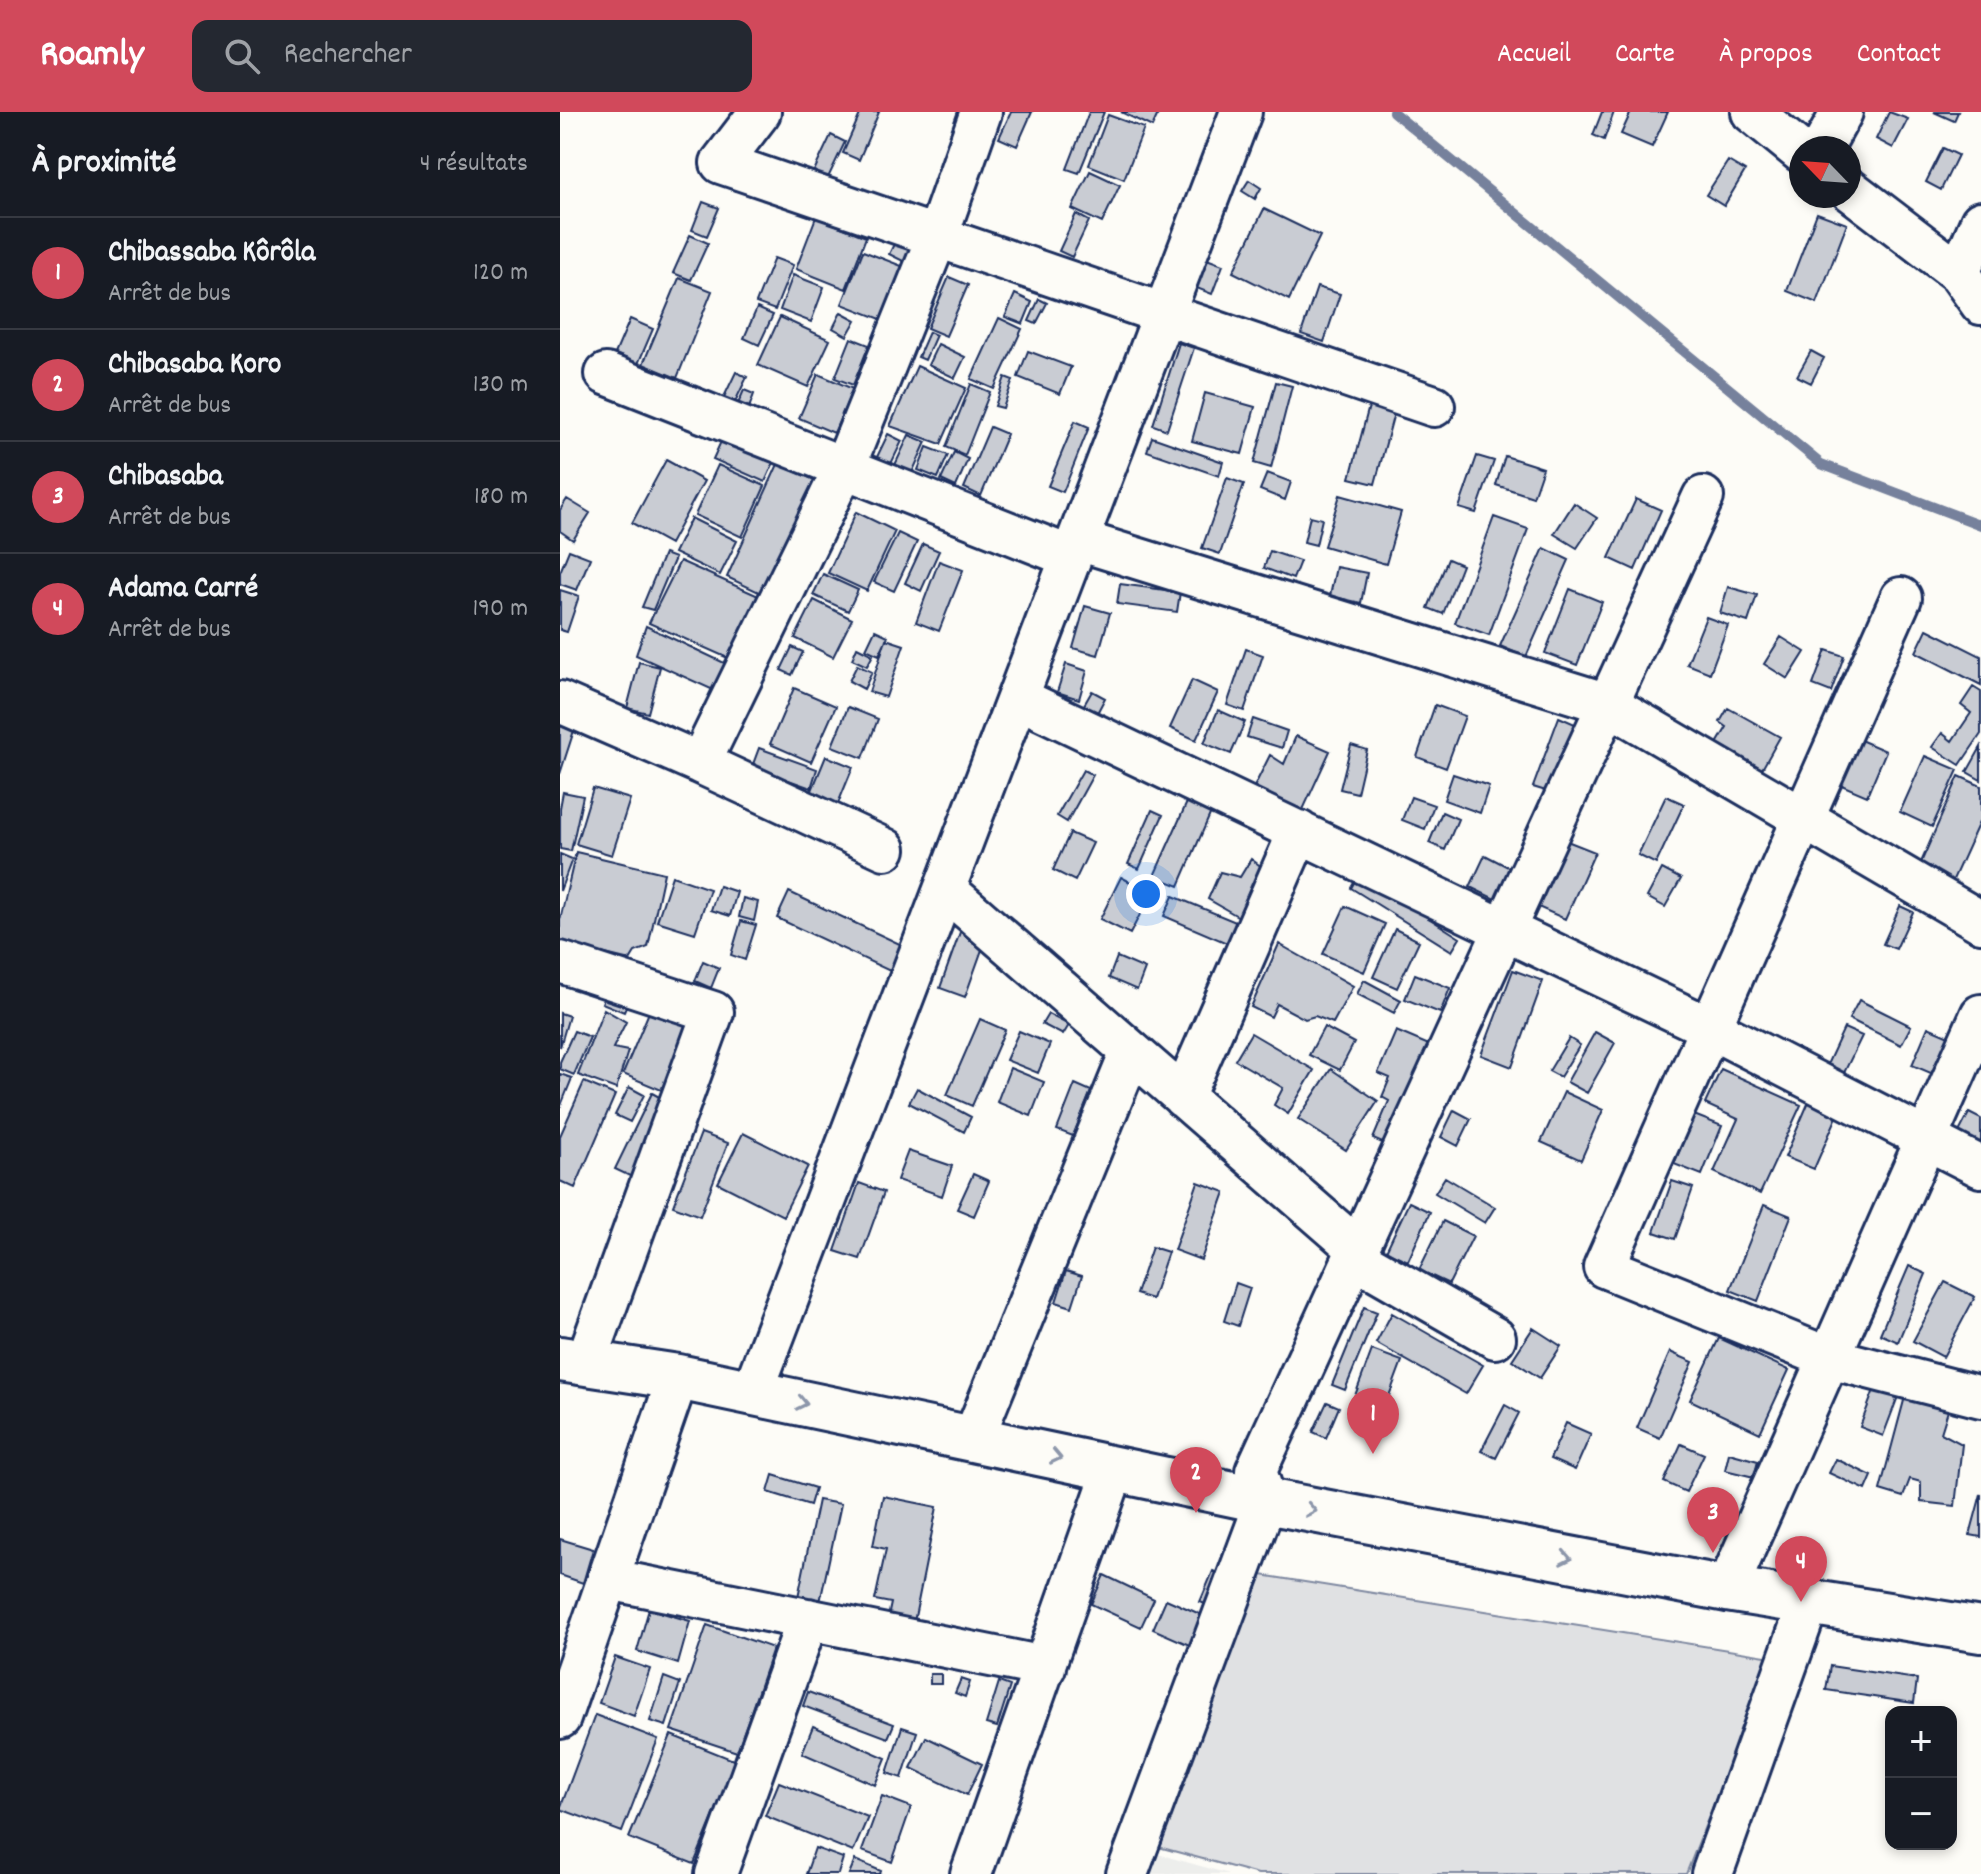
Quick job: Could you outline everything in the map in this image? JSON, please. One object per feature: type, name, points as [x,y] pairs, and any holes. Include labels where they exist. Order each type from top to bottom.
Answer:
[{"type":"main road","points":[[575,1346],[678,1377],[757,1379]]},
{"type":"main road","points":[[575,1346],[757,1379],[1261,1486],[1733,1576],[1981,1600]]},
{"type":"main road","points":[[978,1426],[1114,1469],[1261,1486]]},
{"type":"main road","points":[[1733,1576],[1809,1602],[1981,1630]]},
{"type":"street","points":[[760,112],[721,163],[1434,406]]},
{"type":"street","points":[[700,763],[844,468],[937,237],[981,112]]},
{"type":"street","points":[[757,1379],[1241,112]]},
{"type":"street","points":[[1752,112],[1789,142]]},
{"type":"street","points":[[1829,136],[1842,112]]},
{"type":"street","points":[[1861,199],[1970,288],[1981,222]]},
{"type":"street","points":[[606,374],[844,468],[1074,549],[1608,704],[1981,922]]},
{"type":"street","points":[[1127,1874],[1261,1486],[1356,1253],[1703,497]]},
{"type":"street","points":[[1901,598],[1604,1267],[1829,1358],[1981,1397]]},
{"type":"street","points":[[1018,698],[1710,1028],[1981,1167]]},
{"type":"street","points":[[560,702],[885,849]]},
{"type":"street","points":[[1183,1097],[1299,831]]},
{"type":"street","points":[[945,889],[1356,1253],[1495,1338]]},
{"type":"street","points":[[560,962],[713,1012],[575,1346]]},
{"type":"street","points":[[1733,1576],[1981,1015]]},
{"type":"street","points":[[978,1426],[1131,1052]]},
{"type":"street","points":[[560,1718],[678,1377]]},
{"type":"street","points":[[971,1874],[1114,1469]]},
{"type":"street","points":[[608,1579],[1045,1667]]},
{"type":"street","points":[[1712,1874],[1809,1602]]},
{"type":"street","points":[[716,1874],[808,1619]]},
{"type":"shaded area","points":[[1261,1575],[1772,1657],[1686,1874],[1258,1874],[1155,1846]]},
{"type":"shaded area","points":[[1154,1853],[1229,1874],[1146,1874]]},
{"type":"building","points":[[861,112],[879,112],[859,160],[843,153]]},
{"type":"building","points":[[1011,112],[1032,112],[1017,146],[999,138]]},
{"type":"building","points":[[1089,112],[1104,112],[1079,173],[1067,169]]},
{"type":"building","points":[[1121,112],[1159,112],[1152,127]]},
{"type":"building","points":[[1602,112],[1614,112],[1604,140],[1593,135]]},
{"type":"building","points":[[1631,112],[1668,112],[1652,147],[1621,134]]},
{"type":"building","points":[[1889,112],[1908,119],[1893,148],[1876,139]]},
{"type":"building","points":[[1934,112],[1958,112],[1954,121]]},
{"type":"building","points":[[1108,115],[1144,128],[1124,179],[1089,165]]},
{"type":"building","points":[[831,135],[845,142],[827,180],[813,173]]},
{"type":"building","points":[[1943,148],[1958,155],[1941,190],[1926,182]]},
{"type":"building","points":[[1728,161],[1745,171],[1724,206],[1706,195]]},
{"type":"building","points":[[1090,171],[1120,185],[1102,223],[1072,209]]},
{"type":"building","points":[[1249,180],[1261,188],[1255,199],[1242,191]]},
{"type":"building","points":[[703,202],[719,208],[707,236],[692,230]]},
{"type":"building","points":[[1264,209],[1320,236],[1289,300],[1233,272]]},
{"type":"building","points":[[1817,213],[1847,224],[1817,303],[1787,291]]},
{"type":"building","points":[[1076,214],[1089,221],[1072,257],[1059,251]]},
{"type":"building","points":[[816,217],[866,237],[846,289],[796,269]]},
{"type":"building","points":[[899,234],[918,243],[907,263],[889,254]]},
{"type":"building","points":[[690,235],[708,243],[691,280],[673,273]]},
{"type":"building","points":[[863,251],[912,270],[891,323],[842,304]]},
{"type":"building","points":[[774,258],[793,265],[775,310],[756,303]]},
{"type":"building","points":[[1204,258],[1223,265],[1212,294],[1194,287]]},
{"type":"building","points":[[793,275],[824,287],[811,322],[780,310]]},
{"type":"building","points":[[949,277],[968,285],[946,336],[927,328]]},
{"type":"building","points":[[679,278],[712,291],[677,378],[643,364]]},
{"type":"building","points":[[1317,287],[1340,294],[1324,342],[1301,334]]},
{"type":"building","points":[[1015,294],[1032,302],[1023,324],[1005,317]]},
{"type":"building","points":[[1039,299],[1047,303],[1036,324],[1029,321]]},
{"type":"building","points":[[757,308],[773,315],[759,345],[744,338]]},
{"type":"building","points":[[841,312],[856,320],[847,336],[833,328]]},
{"type":"building","points":[[780,317],[830,340],[808,387],[758,365]]},
{"type":"building","points":[[999,318],[1022,329],[994,389],[971,379]]},
{"type":"building","points":[[630,319],[653,329],[638,364],[615,354]]},
{"type":"building","points":[[929,332],[936,335],[925,360],[918,357]]},
{"type":"building","points":[[851,338],[869,345],[853,385],[835,378]]},
{"type":"building","points":[[1179,343],[1194,348],[1167,430],[1153,425]]},
{"type":"building","points":[[938,344],[965,357],[955,378],[928,365]]},
{"type":"building","points":[[1028,351],[1071,367],[1060,394],[1018,377]]},
{"type":"building","points":[[1811,351],[1824,358],[1811,383],[1797,376]]},
{"type":"building","points":[[917,366],[966,388],[941,444],[890,426]]},
{"type":"building","points":[[736,372],[747,377],[734,404],[723,399]]},
{"type":"building","points":[[818,374],[853,389],[834,433],[799,418]]},
{"type":"building","points":[[1005,377],[1013,380],[1003,408],[995,406]]},
{"type":"building","points":[[1276,382],[1292,386],[1271,468],[1254,463]]},
{"type":"building","points":[[971,384],[990,392],[965,455],[946,447]]},
{"type":"building","points":[[744,390],[754,394],[749,408],[738,404]]},
{"type":"building","points":[[1205,393],[1255,407],[1242,454],[1192,441]]},
{"type":"building","points":[[1369,406],[1394,413],[1375,484],[1350,478]]},
{"type":"building","points":[[1075,421],[1089,427],[1063,492],[1048,486]]},
{"type":"building","points":[[990,427],[1007,434],[981,496],[964,488]]},
{"type":"building","points":[[888,434],[902,441],[890,466],[876,459]]},
{"type":"building","points":[[909,435],[926,442],[912,473],[895,465]]},
{"type":"building","points":[[723,437],[775,460],[765,482],[713,459]]},
{"type":"building","points":[[1152,437],[1223,462],[1219,476],[1147,451]]},
{"type":"building","points":[[927,447],[948,455],[938,478],[918,470]]},
{"type":"building","points":[[954,452],[968,459],[956,487],[941,480]]},
{"type":"building","points":[[1477,456],[1494,461],[1476,513],[1459,508]]},
{"type":"building","points":[[1505,456],[1543,468],[1533,497],[1496,485]]},
{"type":"building","points":[[666,460],[704,481],[670,544],[632,523]]},
{"type":"building","points":[[778,464],[817,481],[765,595],[727,577]]},
{"type":"building","points":[[718,465],[765,486],[742,537],[695,515]]},
{"type":"building","points":[[1267,473],[1291,482],[1285,500],[1260,490]]},
{"type":"building","points":[[1227,478],[1244,484],[1220,554],[1202,548]]},
{"type":"building","points":[[1340,495],[1401,512],[1386,564],[1324,546]]},
{"type":"building","points":[[567,499],[590,513],[573,540],[560,531],[560,510]]},
{"type":"building","points":[[1636,499],[1661,510],[1635,570],[1609,558]]},
{"type":"building","points":[[1574,503],[1597,518],[1577,548],[1554,534]]},
{"type":"building","points":[[856,512],[895,531],[867,591],[828,573]]},
{"type":"building","points":[[1310,516],[1322,519],[1316,545],[1304,542]]},
{"type":"building","points":[[1494,517],[1528,529],[1489,635],[1455,623]]},
{"type":"building","points":[[691,518],[737,541],[720,575],[674,553]]},
{"type":"building","points":[[898,533],[917,542],[894,591],[874,582]]},
{"type":"building","points":[[923,544],[939,551],[921,591],[905,583]]},
{"type":"building","points":[[1544,548],[1569,560],[1526,657],[1500,646]]},
{"type":"building","points":[[569,550],[590,558],[577,590],[560,584],[560,572]]},
{"type":"building","points":[[1270,551],[1300,561],[1293,579],[1264,568]]},
{"type":"building","points":[[664,554],[675,558],[653,610],[642,607]]},
{"type":"building","points":[[1448,559],[1462,565],[1443,614],[1428,608]]},
{"type":"building","points":[[680,561],[763,598],[730,659],[649,623]]},
{"type":"building","points":[[939,561],[963,570],[939,631],[916,622]]},
{"type":"building","points":[[1336,567],[1367,573],[1361,603],[1330,596]]},
{"type":"building","points":[[823,574],[858,590],[848,611],[813,595]]},
{"type":"building","points":[[1120,584],[1180,592],[1177,612],[1117,604]]},
{"type":"building","points":[[1728,587],[1757,595],[1748,622],[1720,613]]},
{"type":"building","points":[[1570,589],[1602,602],[1577,665],[1545,653]]},
{"type":"building","points":[[560,590],[579,596],[567,632],[560,630]]},
{"type":"building","points":[[814,600],[852,619],[833,657],[795,638]]},
{"type":"building","points":[[1085,606],[1110,613],[1098,655],[1073,648]]},
{"type":"building","points":[[1706,617],[1728,625],[1710,673],[1687,664]]},
{"type":"building","points":[[646,626],[735,668],[722,694],[636,655]]},
{"type":"building","points":[[1927,629],[1981,656],[1981,685],[1916,652]]},
{"type":"building","points":[[875,630],[888,636],[879,655],[866,649]]},
{"type":"building","points":[[1781,637],[1805,652],[1788,679],[1764,664]]},
{"type":"building","points":[[886,639],[904,645],[886,697],[869,692]]},
{"type":"building","points":[[792,647],[803,652],[792,675],[781,670]]},
{"type":"building","points":[[857,647],[873,655],[867,666],[852,659]]},
{"type":"building","points":[[1246,649],[1263,655],[1244,711],[1227,705]]},
{"type":"building","points":[[1826,650],[1844,656],[1831,692],[1813,685]]},
{"type":"building","points":[[639,662],[660,667],[648,713],[627,708]]},
{"type":"building","points":[[1066,664],[1087,671],[1079,699],[1057,692]]},
{"type":"building","points":[[857,665],[872,672],[864,689],[849,681]]},
{"type":"building","points":[[1192,680],[1218,692],[1196,740],[1170,728]]},
{"type":"building","points":[[1973,687],[1981,692],[1981,734],[1960,765],[1932,747],[1942,733],[1952,741],[1971,713],[1961,705]]},
{"type":"building","points":[[794,688],[836,706],[811,762],[770,744]]},
{"type":"building","points":[[1092,691],[1105,698],[1097,713],[1084,705]]},
{"type":"building","points":[[1435,705],[1465,716],[1446,768],[1417,757]]},
{"type":"building","points":[[848,707],[878,719],[863,758],[832,746]]},
{"type":"building","points":[[1728,708],[1780,737],[1757,778],[1712,752],[1727,727],[1720,722]]},
{"type":"building","points":[[560,709],[579,715],[560,774]]},
{"type":"building","points":[[1218,710],[1245,722],[1231,754],[1204,743]]},
{"type":"building","points":[[1559,717],[1575,724],[1549,792],[1533,787]]},
{"type":"building","points":[[1253,719],[1287,731],[1282,748],[1247,737]]},
{"type":"building","points":[[1296,736],[1330,751],[1302,812],[1253,789],[1270,755],[1284,764]]},
{"type":"building","points":[[1858,739],[1886,751],[1867,796],[1839,784]]},
{"type":"building","points":[[1351,745],[1367,750],[1357,793],[1340,789]]},
{"type":"building","points":[[1981,747],[1981,780],[1967,772]]},
{"type":"building","points":[[759,748],[817,769],[811,788],[752,767]]},
{"type":"building","points":[[826,756],[853,767],[835,811],[808,800]]},
{"type":"building","points":[[1925,756],[1958,770],[1932,827],[1900,812]]},
{"type":"building","points":[[1083,770],[1093,775],[1067,822],[1057,816]]},
{"type":"building","points":[[1453,774],[1489,786],[1480,813],[1444,800]]},
{"type":"building","points":[[1959,776],[1981,786],[1981,818],[1952,882],[1919,867]]},
{"type":"building","points":[[593,788],[630,799],[612,855],[576,844]]},
{"type":"building","points":[[563,792],[583,796],[571,851],[560,849]]},
{"type":"building","points":[[1666,796],[1684,804],[1656,864],[1638,855]]},
{"type":"building","points":[[1411,797],[1434,805],[1425,829],[1402,820]]},
{"type":"building","points":[[1188,800],[1212,810],[1179,886],[1154,876]]},
{"type":"building","points":[[1152,810],[1163,815],[1139,869],[1128,864]]},
{"type":"building","points":[[1442,812],[1458,819],[1445,850],[1429,843]]},
{"type":"building","points":[[1070,833],[1093,843],[1075,881],[1053,870]]},
{"type":"building","points":[[1567,841],[1595,852],[1565,919],[1538,907]]},
{"type":"building","points":[[576,852],[664,873],[648,947],[635,952],[630,960],[560,943],[560,920]]},
{"type":"building","points":[[560,854],[572,859],[560,891]]},
{"type":"building","points":[[1485,855],[1514,870],[1499,901],[1470,887]]},
{"type":"building","points":[[1251,859],[1266,870],[1239,917],[1208,899],[1220,872],[1240,877]]},
{"type":"building","points":[[1662,869],[1681,879],[1665,907],[1647,897]]},
{"type":"building","points":[[1359,874],[1460,938],[1452,951],[1351,888]]},
{"type":"building","points":[[672,876],[710,889],[695,933],[657,921]]},
{"type":"building","points":[[1121,877],[1151,893],[1130,934],[1100,919]]},
{"type":"building","points":[[719,886],[737,892],[730,916],[711,910]]},
{"type":"building","points":[[789,892],[904,946],[892,972],[777,918]]},
{"type":"building","points":[[1173,896],[1243,925],[1234,946],[1164,916]]},
{"type":"building","points":[[743,898],[758,902],[754,921],[739,917]]},
{"type":"building","points":[[1345,906],[1385,924],[1364,972],[1323,954]]},
{"type":"building","points":[[1900,906],[1913,912],[1896,949],[1883,944]]},
{"type":"building","points":[[741,921],[756,925],[745,960],[731,955]]},
{"type":"building","points":[[964,921],[989,930],[965,997],[940,988]]},
{"type":"building","points":[[1395,929],[1419,941],[1397,988],[1373,977]]},
{"type":"building","points":[[1279,944],[1353,986],[1333,1023],[1315,1016],[1305,1019],[1277,1004],[1271,1017],[1251,1007]]},
{"type":"building","points":[[1117,957],[1145,969],[1137,990],[1109,978]]},
{"type":"building","points":[[703,961],[719,968],[711,988],[695,981]]},
{"type":"building","points":[[1513,970],[1543,981],[1512,1067],[1481,1055]]},
{"type":"building","points":[[1415,974],[1450,988],[1440,1013],[1405,999]]},
{"type":"building","points":[[1364,980],[1401,1000],[1394,1013],[1357,994]]},
{"type":"building","points":[[610,984],[632,993],[624,1012],[602,1003]]},
{"type":"building","points":[[1859,1000],[1911,1026],[1901,1045],[1849,1019]]},
{"type":"building","points":[[652,1005],[700,1026],[671,1094],[623,1074]]},
{"type":"building","points":[[604,1009],[626,1022],[613,1048],[628,1051],[616,1089],[578,1075]]},
{"type":"building","points":[[560,1013],[569,1016],[560,1047]]},
{"type":"building","points":[[1048,1014],[1069,1025],[1063,1035],[1042,1024]]},
{"type":"building","points":[[980,1019],[1005,1030],[972,1106],[947,1095]]},
{"type":"building","points":[[1324,1027],[1354,1043],[1340,1070],[1309,1055]]},
{"type":"building","points":[[1928,1027],[1949,1036],[1933,1074],[1912,1065]]},
{"type":"building","points":[[1844,1028],[1862,1036],[1842,1077],[1825,1069]]},
{"type":"building","points":[[574,1031],[590,1037],[574,1075],[560,1069],[560,1062]]},
{"type":"building","points":[[1019,1031],[1050,1044],[1038,1073],[1006,1060]]},
{"type":"building","points":[[1396,1031],[1436,1048],[1394,1148],[1373,1139],[1389,1101],[1382,1097],[1390,1078],[1378,1073]]},
{"type":"building","points":[[1595,1032],[1615,1043],[1587,1093],[1567,1082]]},
{"type":"building","points":[[1251,1033],[1314,1070],[1288,1114],[1274,1105],[1283,1088],[1235,1060]]},
{"type":"building","points":[[1569,1038],[1580,1045],[1560,1077],[1549,1071]]},
{"type":"building","points":[[1010,1068],[1044,1082],[1031,1116],[997,1102]]},
{"type":"building","points":[[1331,1069],[1378,1101],[1346,1150],[1298,1119]]},
{"type":"building","points":[[1721,1069],[1801,1105],[1760,1194],[1714,1172],[1738,1119],[1705,1104]]},
{"type":"building","points":[[560,1074],[572,1078],[560,1108]]},
{"type":"building","points":[[584,1082],[615,1095],[575,1188],[560,1181],[560,1136]]},
{"type":"building","points":[[1075,1084],[1091,1091],[1073,1136],[1057,1130]]},
{"type":"building","points":[[629,1087],[644,1095],[630,1122],[615,1115]]},
{"type":"building","points":[[917,1088],[971,1117],[964,1132],[909,1103]]},
{"type":"building","points":[[1564,1092],[1603,1110],[1581,1160],[1541,1142]]},
{"type":"building","points":[[652,1093],[672,1104],[636,1179],[615,1169]]},
{"type":"building","points":[[1810,1099],[1839,1112],[1814,1169],[1785,1157]]},
{"type":"building","points":[[1454,1110],[1471,1119],[1458,1146],[1441,1137]]},
{"type":"building","points":[[1969,1113],[1981,1119],[1981,1151],[1956,1138]]},
{"type":"building","points":[[1694,1115],[1722,1126],[1702,1175],[1674,1164]]},
{"type":"building","points":[[701,1133],[728,1143],[700,1216],[673,1206]]},
{"type":"building","points":[[743,1133],[808,1166],[783,1216],[718,1183]]},
{"type":"building","points":[[908,1151],[952,1166],[942,1196],[897,1180]]},
{"type":"building","points":[[973,1174],[989,1181],[974,1216],[957,1209]]},
{"type":"building","points":[[1445,1177],[1495,1207],[1485,1223],[1435,1193]]},
{"type":"building","points":[[1672,1181],[1693,1188],[1675,1239],[1654,1232]]},
{"type":"building","points":[[1198,1182],[1225,1192],[1201,1260],[1174,1250]]},
{"type":"building","points":[[859,1183],[884,1192],[860,1259],[835,1251]]},
{"type":"building","points":[[1409,1202],[1430,1212],[1408,1261],[1386,1251]]},
{"type":"building","points":[[1764,1205],[1791,1216],[1758,1301],[1730,1290]]},
{"type":"building","points":[[1443,1221],[1473,1236],[1449,1284],[1419,1270]]},
{"type":"building","points":[[1152,1247],[1168,1252],[1152,1299],[1136,1294]]},
{"type":"building","points":[[1909,1266],[1926,1274],[1898,1342],[1880,1334]]},
{"type":"building","points":[[1066,1271],[1082,1276],[1072,1307],[1056,1302]]},
{"type":"building","points":[[1945,1282],[1975,1297],[1943,1357],[1913,1341]]},
{"type":"building","points":[[1236,1283],[1250,1288],[1238,1326],[1224,1321]]},
{"type":"building","points":[[1364,1307],[1377,1312],[1345,1390],[1332,1385]]},
{"type":"building","points":[[1392,1313],[1483,1365],[1466,1394],[1376,1343]]},
{"type":"building","points":[[1533,1328],[1561,1346],[1540,1378],[1512,1360]]},
{"type":"building","points":[[1719,1338],[1789,1370],[1760,1433],[1690,1400]]},
{"type":"building","points":[[1372,1350],[1402,1361],[1383,1412],[1353,1401]]},
{"type":"building","points":[[1670,1352],[1693,1362],[1660,1438],[1637,1428]]},
{"type":"building","points":[[1877,1382],[1900,1391],[1883,1436],[1860,1427]]},
{"type":"building","points":[[1906,1393],[1950,1404],[1941,1433],[1962,1444],[1955,1506],[1921,1502],[1921,1482],[1910,1479],[1903,1497],[1880,1490]]},
{"type":"building","points":[[1327,1402],[1339,1407],[1326,1438],[1313,1432]]},
{"type":"building","points":[[1505,1405],[1519,1413],[1496,1458],[1481,1451]]},
{"type":"building","points":[[1566,1423],[1591,1434],[1575,1470],[1550,1459]]},
{"type":"building","points":[[1681,1444],[1704,1454],[1686,1492],[1664,1482]]},
{"type":"building","points":[[1729,1453],[1758,1461],[1754,1477],[1725,1470]]},
{"type":"building","points":[[1836,1459],[1872,1476],[1866,1490],[1829,1473]]},
{"type":"building","points":[[773,1475],[815,1488],[810,1505],[768,1492]]},
{"type":"building","points":[[1981,1494],[1981,1537],[1970,1535]]},
{"type":"building","points":[[883,1496],[937,1507],[913,1627],[887,1622],[891,1603],[875,1600],[886,1549],[873,1546]]},
{"type":"building","points":[[818,1500],[841,1504],[820,1602],[798,1597]]},
{"type":"building","points":[[560,1539],[593,1549],[583,1583],[560,1575]]},
{"type":"building","points":[[1213,1571],[1227,1578],[1215,1608],[1200,1602]]},
{"type":"building","points":[[1104,1575],[1154,1599],[1141,1627],[1091,1604]]},
{"type":"building","points":[[1166,1599],[1209,1618],[1196,1648],[1153,1629]]},
{"type":"building","points":[[649,1609],[690,1621],[678,1664],[637,1651]]},
{"type":"building","points":[[707,1625],[773,1648],[737,1752],[671,1730]]},
{"type":"building","points":[[615,1657],[650,1669],[634,1716],[599,1703]]},
{"type":"building","points":[[1830,1666],[1917,1679],[1914,1703],[1826,1690]]},
{"type":"building","points":[[930,1674],[941,1674],[941,1684],[930,1684]]},
{"type":"building","points":[[664,1677],[680,1683],[666,1726],[650,1721]]},
{"type":"building","points":[[961,1679],[970,1682],[965,1697],[955,1693]]},
{"type":"building","points":[[999,1682],[1010,1686],[997,1727],[986,1724]]},
{"type":"building","points":[[808,1692],[894,1724],[888,1738],[803,1706]]},
{"type":"building","points":[[595,1715],[658,1739],[622,1832],[560,1809]]},
{"type":"building","points":[[813,1726],[886,1758],[875,1785],[802,1753]]},
{"type":"building","points":[[902,1727],[917,1732],[902,1778],[887,1773]]},
{"type":"building","points":[[671,1735],[736,1761],[694,1864],[629,1838]]},
{"type":"building","points":[[926,1737],[982,1764],[967,1795],[911,1768]]},
{"type":"building","points":[[779,1782],[868,1817],[853,1852],[765,1816]]},
{"type":"building","points":[[882,1796],[911,1807],[892,1862],[862,1851]]},
{"type":"building","points":[[815,1848],[843,1858],[838,1874],[806,1874]]},
{"type":"building","points":[[855,1860],[881,1871],[880,1874],[849,1874]]},
{"type":"waterway","points":[[1393,112],[1821,464],[1981,525]]},
{"type":"place","name":"Chibassaba Kôrôla","points":[[1373,1454]]},
{"type":"place","name":"Chibasaba Koro","points":[[1196,1513]]},
{"type":"place","name":"Chibasaba","points":[[1713,1553]]},
{"type":"place","name":"Adama Carré","points":[[1801,1602]]}]
